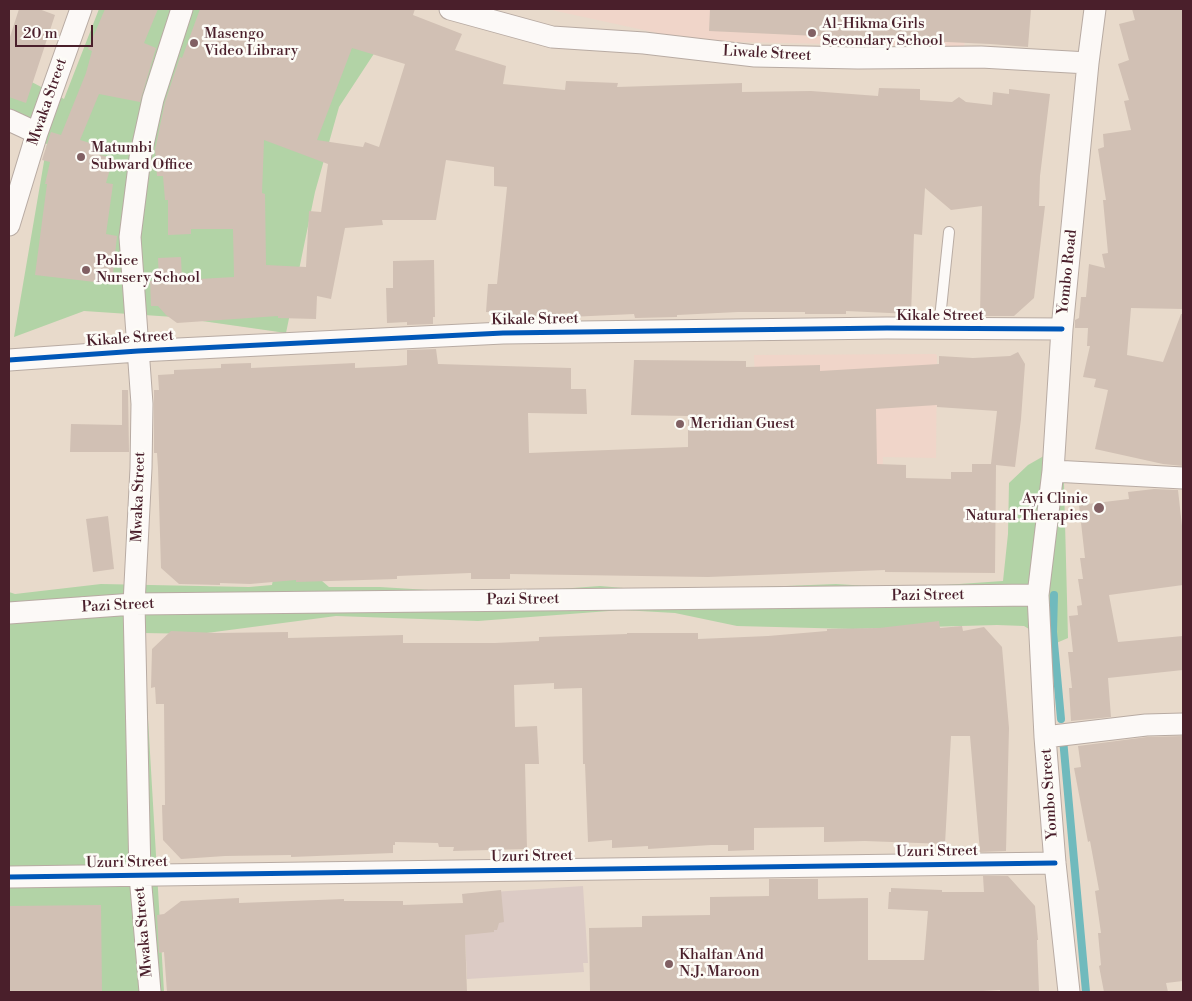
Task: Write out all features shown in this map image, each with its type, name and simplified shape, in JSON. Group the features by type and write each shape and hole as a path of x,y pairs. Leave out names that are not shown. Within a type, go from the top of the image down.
{"street":[{"name":"Mwaka Street","path":"9,226 37,133 81,9"},
{"name":"Mwaka Street","path":"150,992 140,875 134,604 141,468 142,404 130,237 140,158 153,99 182,9"},
{"name":"Liwale Street","path":"450,9 552,37 644,43 755,56 858,58 981,57 1088,63"},
{"name":"Yombo Road","path":"1038,595 1053,471 1062,329 1088,63 1096,9"},
{"path":"9,120 37,133"},
{"name":"Kikale Street","path":"9,360 138,351 504,333 939,328 1062,329"},
{"path":"1053,471 1183,478"},
{"name":"Pazi Street","path":"9,613 134,604 1038,595"},
{"name":"Yombo Street","path":"1038,595 1045,737 1055,863 1069,992"},
{"path":"1045,737 1146,725 1183,724"},
{"name":"Uzuri Street","path":"9,877 1055,863"}],"lane":[{"path":"939,328 948,232"}],"shaded area":[{"name":"Al-Hikma Girls Secondary School","path":"547,9 922,9 921,20 967,25 964,47 694,41"},
{"path":"754,355 937,355 936,458 883,457 882,490 758,469"},
{"path":"583,886 588,963 583,963 584,972 467,979 463,894"}],"green space":[{"path":"99,9 373,9 379,46 339,107 315,192 286,333 174,317 84,311 14,337 47,144 9,130 9,70 64,99"},
{"path":"1063,445 1068,638 1054,644 1024,626 853,629 737,626 675,613 622,610 478,621 336,616 199,634 143,633 164,992 9,992 9,592 15,594 101,584 249,587 272,585 279,544 329,587 380,587 429,590 545,590 600,586 659,591 836,584 901,588 1003,581 1008,534 1009,483 1028,465"}],"building":[{"path":"19,9 39,9 55,15 26,103 9,97 9,40"},
{"path":"105,9 158,9 144,43 156,48 140,102 99,94 80,140 100,146 98,154 113,159 106,183 113,184 106,234 117,236 112,284 35,275 47,184 45,184 50,162 42,160 51,132 61,135 86,73 92,51 88,49"},
{"path":"200,9 415,9 413,15 462,34 455,50 506,66 503,84 565,90 566,81 618,83 617,87 742,83 742,92 811,91 878,96 879,88 920,89 920,100 952,102 959,97 966,102 992,105 993,92 1009,94 1009,89 1050,94 1040,176 1039,206 1045,206 1034,298 1014,316 980,316 982,206 951,210 925,188 922,235 914,234 911,314 846,311 846,314 738,312 635,318 634,314 569,317 569,313 510,318 510,313 486,312 488,284 497,284 507,187 494,186 494,167 446,160 436,220 382,220 383,225 345,228 331,299 317,296 316,319 278,318 278,316 177,323 158,306 151,306 150,281 159,281 158,258 181,257 182,280 234,277 233,229 191,229 191,234 168,235 168,200 165,200 163,176 157,176 155,150 165,102 180,57 182,58","holes":["352,48 405,64 379,147 365,142 363,147 317,140","264,140 328,164 321,212 309,211 306,267 266,265 265,194 262,193"]},
{"path":"710,9 1031,9 1028,47 709,31"},
{"path":"1132,9 1183,9 1183,309 1131,308 1127,355 1163,362 1181,314 1183,314 1183,466 1163,464 1095,449 1108,390 1094,387 1096,379 1083,377 1090,346 1087,346 1088,328 1075,328 1075,320 1079,318 1081,297 1086,297 1089,264 1105,268 1102,254 1108,253 1103,200 1106,200 1098,149 1104,147 1103,134 1131,130 1124,101 1129,100 1118,64 1129,60 1119,24 1135,20"},
{"path":"434,260 435,317 433,317 433,324 407,325 407,322 387,323 386,288 393,288 393,261"},
{"path":"436,349 438,364 571,368 571,389 586,389 587,414 528,413 529,453 688,447 688,416 631,415 634,360 746,361 746,367 820,365 820,371 939,364 939,356 973,358 1010,356 1018,352 1025,364 1015,467 996,465 995,573 885,572 885,570 708,577 510,574 510,579 471,579 470,573 397,576 397,579 296,582 296,580 250,584 220,583 220,585 179,584 161,568 158,468 157,453 154,453 154,390 159,390 158,375 174,374 174,370 221,368 221,364 251,363 251,368 355,363 355,368 407,365 407,350","holes":["937,405 937,407 997,411 991,464 972,464 972,472 951,472 951,479 906,478 906,465 877,464 876,409"]},
{"path":"122,390 128,390 129,452 70,452 71,424 122,425"},
{"path":"1154,489 1178,490 1183,535 1183,585 1109,595 1118,642 1183,636 1183,670 1108,678 1111,717 1071,721 1069,688 1072,688 1068,652 1073,652 1069,616 1078,615 1077,606 1082,605 1078,579 1083,579 1080,558 1085,558 1079,505 1129,499 1128,492"},
{"path":"108,516 114,569 93,572 86,519"},
{"path":"939,621 940,628 962,626 963,631 984,627 1002,647 1009,728 1006,851 980,852 970,736 951,736 945,844 865,841 824,842 824,827 754,828 754,850 728,851 728,845 648,849 648,846 612,848 612,840 588,842 585,764 583,764 582,688 554,689 554,683 514,685 515,727 537,726 539,764 525,764 527,849 453,851 454,847 439,847 438,843 395,842 393,853 291,857 291,855 225,856 181,859 163,840 162,805 165,805 164,704 156,704 155,687 151,688 152,649 171,631 217,633 288,632 288,638 403,635 403,643 495,643 539,641 539,637 627,633 698,633 698,639 768,636 827,631 827,629 879,628"},
{"path":"1183,736 1183,981 1166,983 1168,992 1104,992 1099,966 1101,965 1098,933 1101,933 1095,891 1099,890 1074,768 1081,767 1078,746 1147,737"},
{"path":"983,876 1008,876 1035,906 1039,992 1000,992 1000,990 966,992 590,992 589,928 642,927 642,916 710,915 710,897 769,896 769,879 818,879 818,899 868,898 868,960 924,960 928,911 888,909 891,888 942,890 942,892 984,892"},
{"path":"501,890 504,922 499,923 497,930 494,930 494,932 465,935 467,992 167,992 164,952 159,953 157,915 164,914 181,901 239,898 239,903 344,899 344,901 403,901 403,905 463,903 462,894"},
{"path":"101,905 102,992 9,992 9,906"}],"waterway":[{"path":"1054,595 1053,632 1061,719"},
{"path":"1063,739 1086,992"}],"cycle path":[{"path":"9,360 138,351 503,333 887,328 1062,329"},
{"path":"9,877 1055,863"}],"place":[{"name":"Al-Hikma Girls Secondary School","path":"812,33"},
{"name":"Masengo Video Library","path":"194,43"},
{"name":"Matumbi Subward Office","path":"81,157"},
{"name":"Police Nursery School","path":"86,270"},
{"name":"Meridian Guest","path":"680,424"},
{"name":"Ayi Clinic Natural Therapies","path":"1099,508"},
{"name":"Khalfan And N.J. Maroon","path":"669,964"}]}
